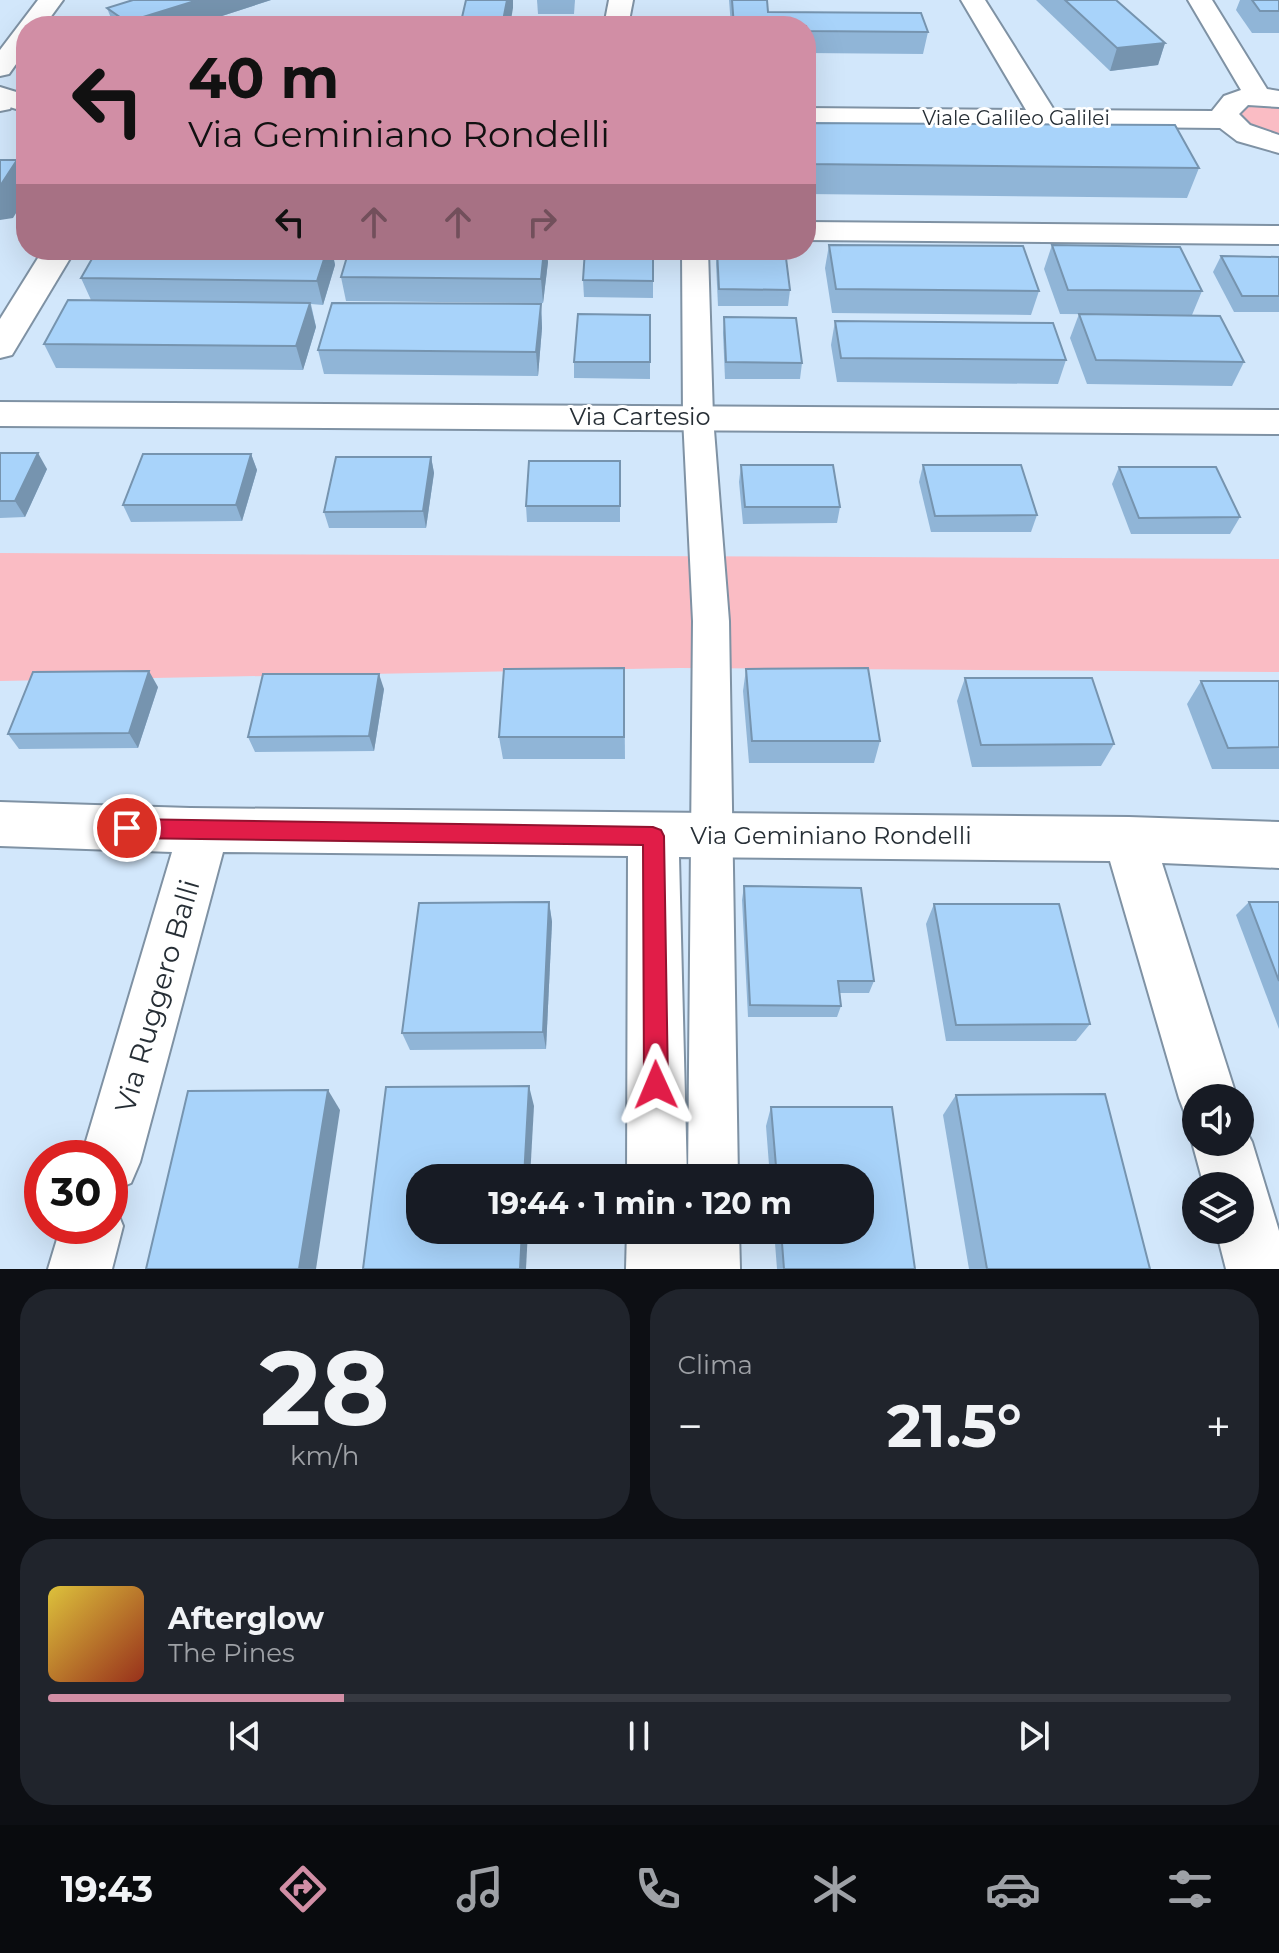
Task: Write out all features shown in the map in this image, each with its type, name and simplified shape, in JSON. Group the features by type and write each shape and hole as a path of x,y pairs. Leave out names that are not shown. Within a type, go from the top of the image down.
{"street":[{"path":"0,28 24,0"},
{"path":"39,16 51,0"},
{"path":"973,0 1045,118"},
{"path":"1200,0 1268,98 1232,103 1226,109 1226,120 1249,136 1279,144"},
{"path":"0,68 16,46"},
{"name":"Viale Galileo Galilei","path":"816,116 1226,120"},
{"path":"816,231 1279,235"},
{"path":"0,347 53,260"},
{"path":"695,260 698,417 711,621 713,1164"},
{"name":"Via Cartesio","path":"0,414 1279,422"},
{"name":"Via Geminiano Rondelli","path":"0,824 653,836 1129,839 1279,845"},
{"name":"Via Ruggero Balli","path":"116,1140 204,830"},
{"path":"653,836 657,1164"},
{"path":"1129,839 1204,1084"},
{"path":"80,1269 87,1244"},
{"path":"658,1244 658,1269"},
{"path":"713,1244 714,1269"},
{"path":"1251,1244 1258,1269"}],"shaded area":[{"path":"1254,104 1279,104 1279,136 1256,129 1246,122 1241,112"},
{"path":"0,553 1279,559 1279,672 679,668 0,681"}],"building":[{"path":"133,0 198,0 146,16 118,16 107,8"},
{"path":"466,0 507,0 504,16 462,16"},
{"path":"732,0 767,0 768,12 921,13 928,32 816,31 816,16 733,16"},
{"path":"1065,0 1116,0 1165,43 1117,48"},
{"path":"1252,0 1279,0 1279,11 1260,11"},
{"path":"816,123 1175,125 1199,168 816,164"},
{"path":"0,160 16,160 16,162 0,186"},
{"path":"829,245 1023,246 1039,291 836,289"},
{"path":"1052,245 1180,247 1202,291 1068,290"},
{"path":"1221,256 1279,257 1279,296 1242,296"},
{"path":"91,260 324,260 317,281 81,278"},
{"path":"346,260 543,260 541,279 341,277"},
{"path":"584,260 653,260 653,281 583,280"},
{"path":"718,260 786,260 790,290 719,289"},
{"path":"68,300 310,303 296,346 44,344"},
{"path":"332,303 541,304 536,352 318,350"},
{"path":"578,314 650,315 650,362 574,362"},
{"path":"1079,314 1220,316 1244,362 1096,360"},
{"path":"724,317 796,318 802,363 726,362"},
{"path":"835,321 1053,323 1066,360 841,358"},
{"path":"0,453 38,453 15,501 0,501"},
{"path":"143,454 251,454 236,505 123,505"},
{"path":"336,457 431,457 423,511 324,512"},
{"path":"529,461 620,461 620,506 526,506"},
{"path":"741,465 833,465 840,507 745,507"},
{"path":"923,465 1021,465 1037,515 935,516"},
{"path":"1119,467 1216,467 1240,517 1139,518"},
{"path":"624,668 624,737 499,737 504,669"},
{"path":"868,668 880,741 752,741 746,669"},
{"path":"149,671 129,733 8,734 33,672"},
{"path":"263,674 379,674 369,736 248,737"},
{"path":"965,678 1092,678 1114,744 981,745"},
{"path":"1201,681 1279,681 1279,747 1228,748"},
{"path":"744,886 861,888 874,981 838,981 841,1006 750,1005"},
{"path":"549,902 543,1032 402,1033 419,903"},
{"path":"1249,902 1279,902 1279,981"},
{"path":"934,904 1059,904 1090,1024 956,1025"},
{"path":"529,1086 525,1164 406,1164 406,1244 521,1244 520,1269 363,1269 386,1087"},
{"path":"328,1090 299,1269 146,1269 188,1091"},
{"path":"1105,1094 1150,1269 987,1269 956,1095"},
{"path":"771,1107 892,1107 915,1269 784,1269 782,1244 874,1244 874,1164 776,1164"}],"route":[{"path":"127,828 653,836 656,1085"}]}
